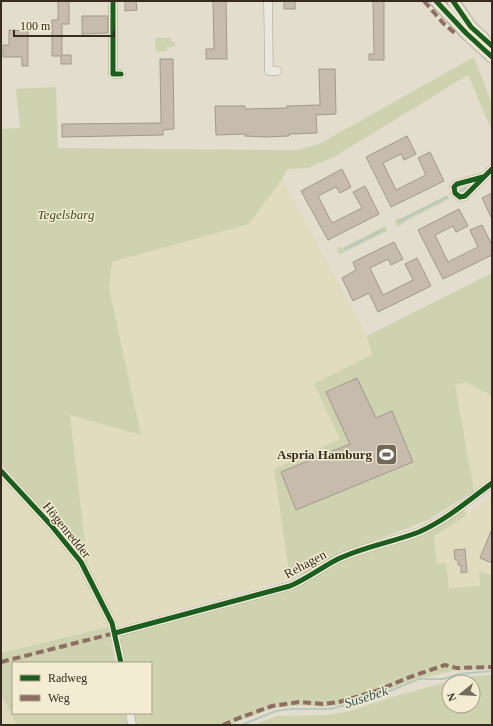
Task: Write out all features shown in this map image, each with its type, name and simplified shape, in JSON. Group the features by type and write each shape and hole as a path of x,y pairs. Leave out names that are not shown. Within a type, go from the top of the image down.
{"main road":[{"path":"436,1 492,58"},
{"path":"453,1 471,27 492,46"}],"street":[{"path":"112,1 113,74 121,74"},
{"path":"268,1 269,71 277,71"},
{"path":"483,177 492,169"},
{"name":"Högenredder","path":"1,472 50,524 78,558 112,623 120,662"},
{"name":"Rehagen","path":"115,633 290,586 311,576 339,559 418,532 432,525 453,513 492,483"},
{"path":"130,714 132,725"}],"shaded area":[{"path":"282,179 367,336 372,355 314,384 340,439 274,469 290,579 118,626 88,569 70,415 141,435 109,288 112,262 249,224"},
{"path":"466,382 492,396 492,478 474,491 455,385"},
{"path":"1,472 81,566 107,620 108,627 1,653"},
{"path":"492,495 492,575 480,571 480,586 449,588 446,563 437,564 434,535 466,516"},
{"path":"1,694 17,725 1,725"}],"green space":[{"path":"155,38 171,38 171,42 175,42 175,47 167,47 167,51 156,52"},
{"name":"Tegelsbarg","path":"474,57 492,104 492,131 468,75 334,157 308,168 287,169 282,179 249,224 112,262 109,288 141,435 70,415 88,569 84,561 1,463 1,129 20,128 16,89 56,87 58,148 297,150 319,144"},
{"path":"447,195 449,199 406,221 402,225 398,226 395,224 396,219 404,217"},
{"path":"385,226 387,231 341,254 338,253 337,250 339,247 344,247"},
{"name":"Aspria Hamburg","path":"492,273 492,396 466,382 455,385 474,491 428,520 333,557 309,571 290,579 274,469 340,439 314,384 372,355 367,336"},
{"path":"464,508 466,516 434,536 437,564 446,563 449,588 480,586 479,571 492,575 492,669 453,671 413,680 374,695 337,705 322,707 300,705 273,708 228,725 136,725 133,714 152,714 152,662 124,662 118,635 290,589 339,562 384,546"},
{"path":"108,627 115,662 12,662 12,714 126,714 128,725 17,725 1,694 1,653"},
{"path":"492,675 492,725 254,725 276,716 327,715 351,711 392,697 441,684 441,714 481,714 481,676"}],"building":[{"path":"58,1 69,1 69,24 62,24 62,55 71,55 71,64 61,64 61,56 52,56 52,20 58,20"},
{"path":"125,1 136,1 137,10 125,11"},
{"path":"213,1 226,1 227,59 206,59 206,49 214,49"},
{"path":"284,1 295,1 295,9 284,9"},
{"path":"373,1 384,1 384,60 369,60 369,54 374,54"},
{"path":"82,16 108,16 108,33 82,34"},
{"path":"9,30 28,31 28,66 22,66 22,57 3,57 3,45 9,45"},
{"path":"160,59 173,59 174,129 163,130 163,135 62,137 62,124 161,123"},
{"path":"319,69 335,69 336,114 316,115 317,133 265,137 245,136 245,134 216,135 215,106 245,106 245,109 287,108 287,106 320,105"},
{"path":"407,136 416,154 404,160 401,154 383,163 396,190 426,175 418,158 430,152 444,181 391,207 366,157"},
{"path":"342,169 351,187 340,193 336,187 318,196 332,223 362,208 353,192 365,186 379,214 328,240 301,191"},
{"path":"492,193 492,219 482,198"},
{"path":"459,209 468,226 456,232 453,226 435,235 448,262 478,247 470,230 482,225 492,245 492,255 443,279 418,230"},
{"path":"394,242 403,259 391,265 388,259 370,268 383,295 413,280 405,264 417,258 431,286 378,312 369,293 353,301 342,278 356,270 353,262"},
{"path":"357,378 376,418 392,411 413,462 296,510 281,472 350,444 326,392"},
{"path":"492,529 492,563 480,558"},
{"path":"465,549 467,572 461,573 461,565 458,565 458,560 455,560 454,550"}],"waterway":[{"path":"460,191 466,188"},
{"path":"398,222 447,197"},
{"path":"345,249 383,230"},
{"name":"Susebek","path":"241,725 276,711 291,709 330,709 342,706 380,695 419,679 444,679 459,674 492,671"}],"marked path":[{"path":"424,1 444,24 457,35"},
{"path":"1,662 115,633"},
{"path":"223,725 272,706 299,702 323,704 339,702 376,691 445,665 457,668 492,667"}],"cycle path":[{"path":"113,1 113,74 121,74"},
{"path":"436,1 466,33 492,57"},
{"path":"453,1 471,27 492,46"},
{"path":"483,177 457,184 454,187 455,193 460,197 465,196 492,169"},
{"path":"1,471 50,524 81,562 112,623 121,662"},
{"path":"115,633 290,586 338,559 368,548 409,536 429,527 457,510 492,483"}],"place":[{"name":"Aspria Hamburg","path":"387,454"}]}
